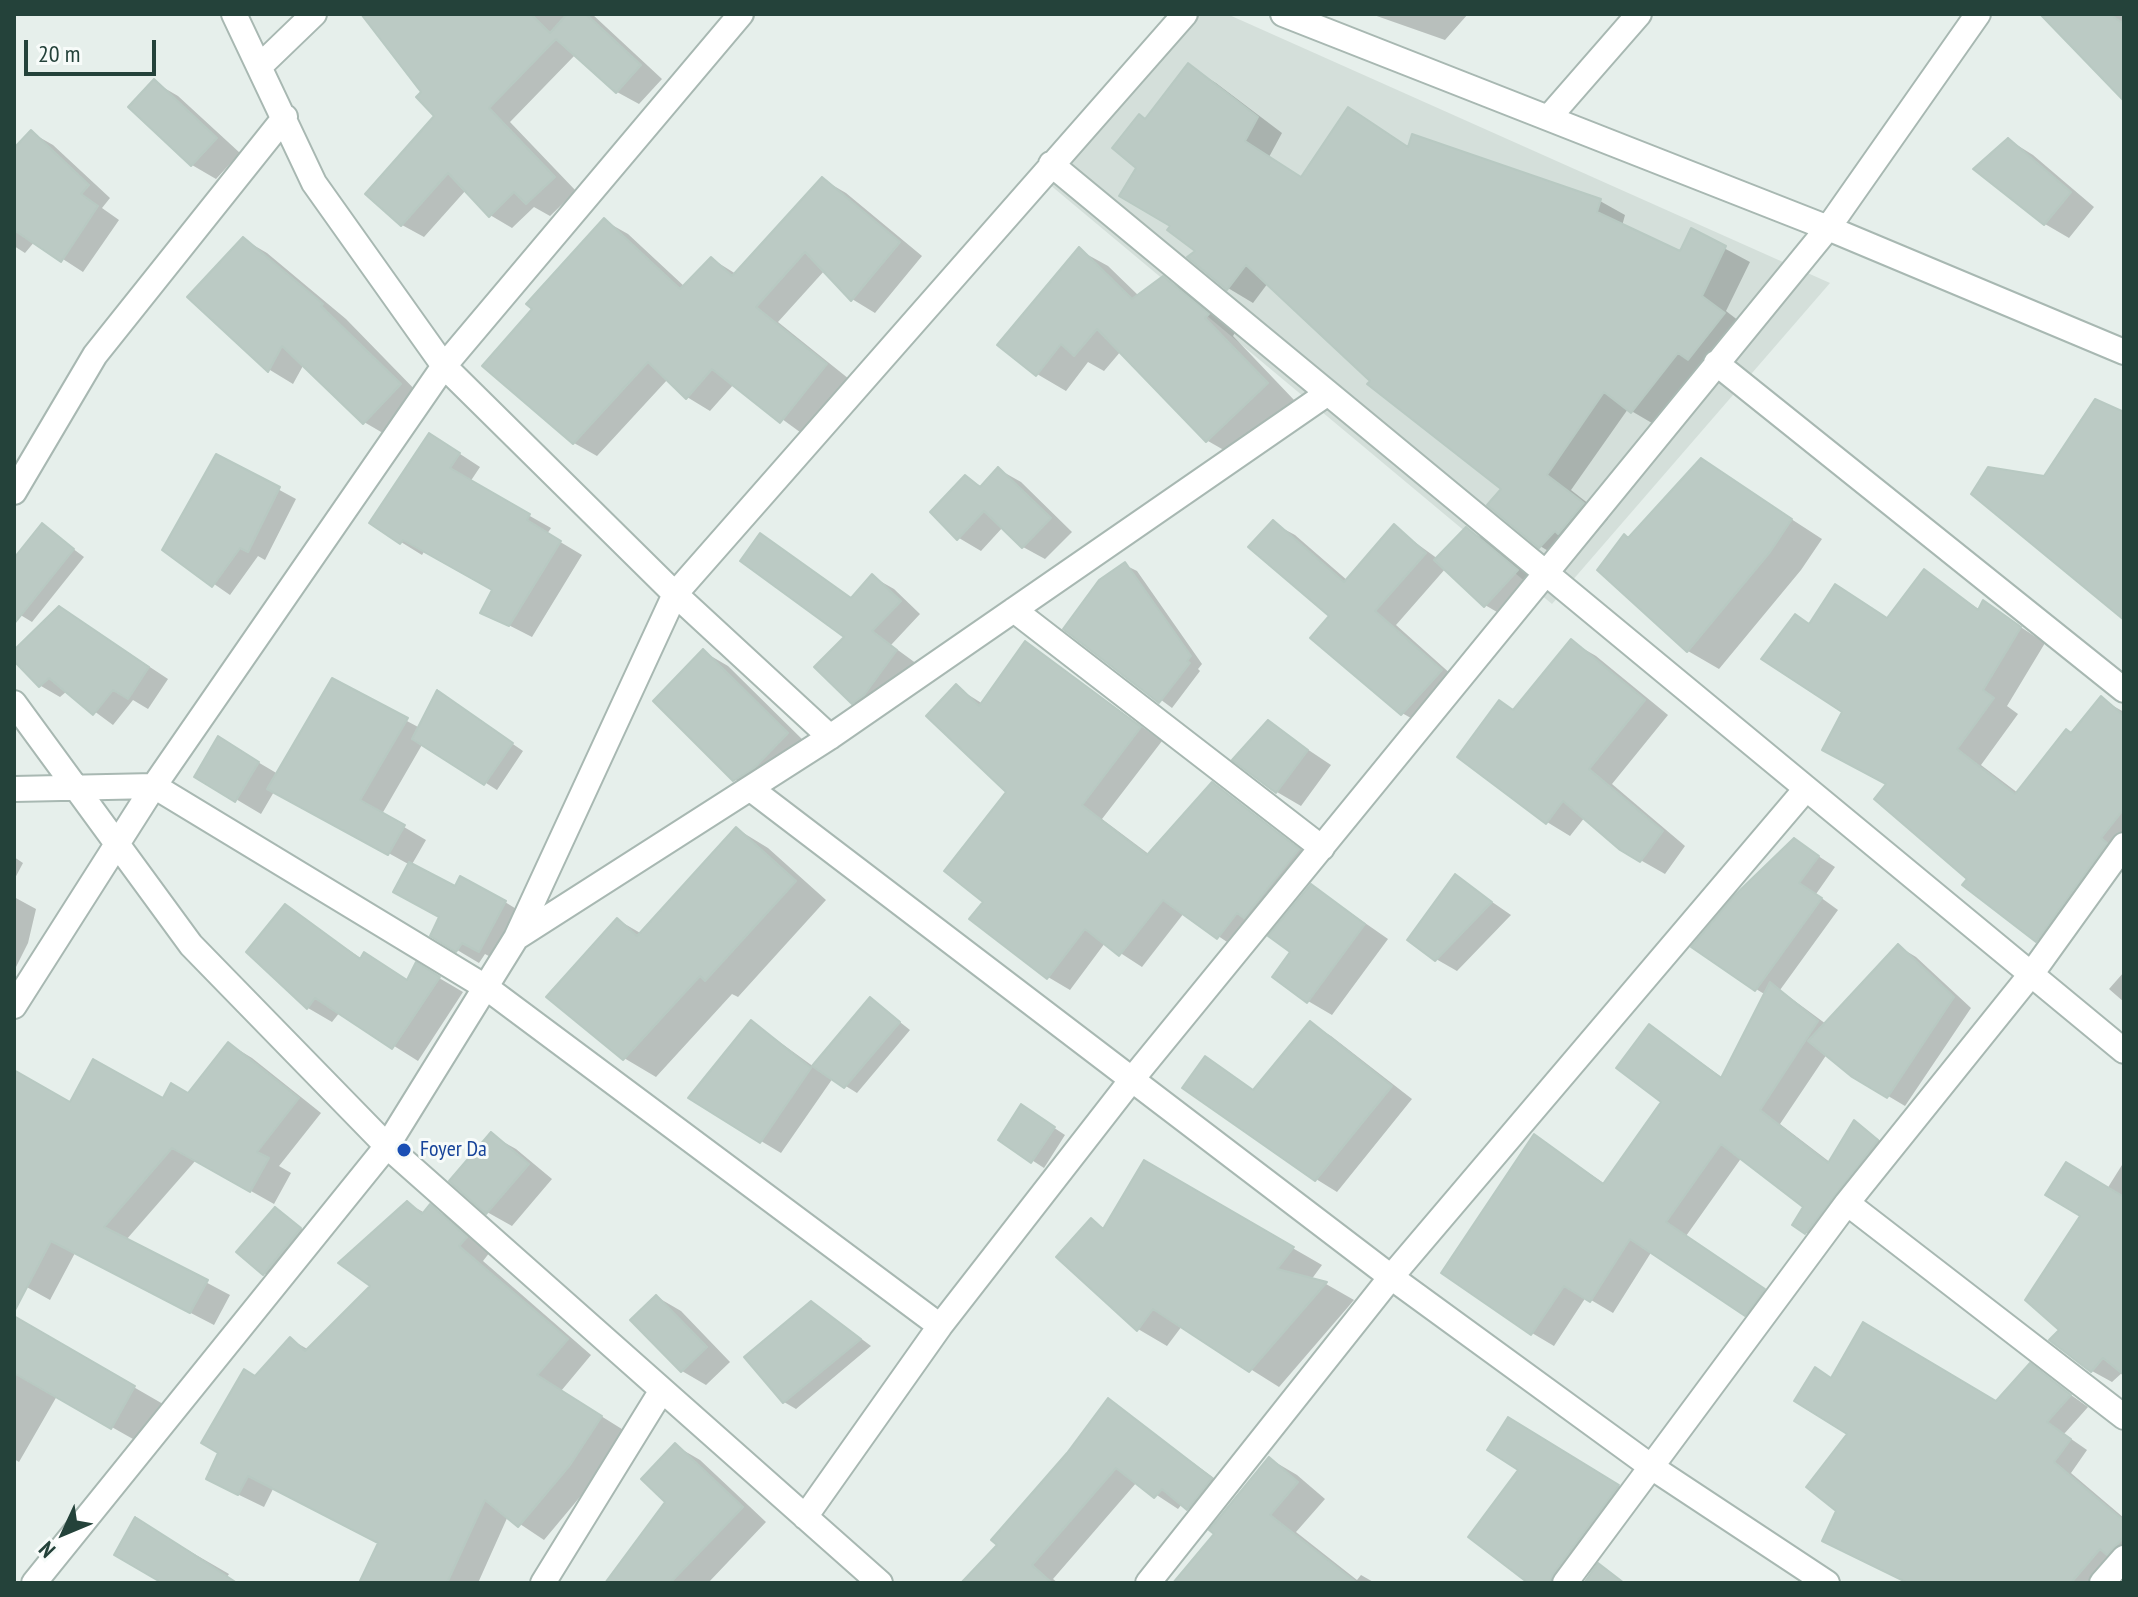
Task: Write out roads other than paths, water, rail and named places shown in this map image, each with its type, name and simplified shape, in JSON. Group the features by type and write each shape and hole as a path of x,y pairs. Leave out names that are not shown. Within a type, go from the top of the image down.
{"street":[{"path":"234,14 314,183 444,366 675,594 830,737"},
{"path":"260,66 314,14"},
{"path":"14,1006 154,786 444,366 741,14"},
{"path":"14,1578 34,1583 387,1146 516,938 675,594 1185,14"},
{"path":"1283,14 1550,116 2124,352"},
{"path":"1550,116 1639,14"},
{"path":"805,1517 940,1326 1133,1078 1828,228 1970,17"},
{"path":"14,492 95,355 285,117"},
{"path":"1051,164 2124,1051"},
{"path":"1716,363 2124,690"},
{"path":"516,938 830,737 1328,393"},
{"path":"1014,610 1322,848"},
{"path":"14,703 191,945 387,1146 880,1583"},
{"path":"14,789 154,786 487,988 940,1326"},
{"path":"751,789 1391,1277 1653,1468 1827,1583"},
{"path":"1148,1583 1391,1277 1805,790"},
{"path":"1565,1583 1847,1203 2032,973 2124,845"},
{"path":"1847,1203 2124,1417"},
{"path":"543,1583 662,1390"},
{"path":"2102,1583 2124,1558"}],"place":[{"name":"Foyer Da","path":"404,1150"}]}
